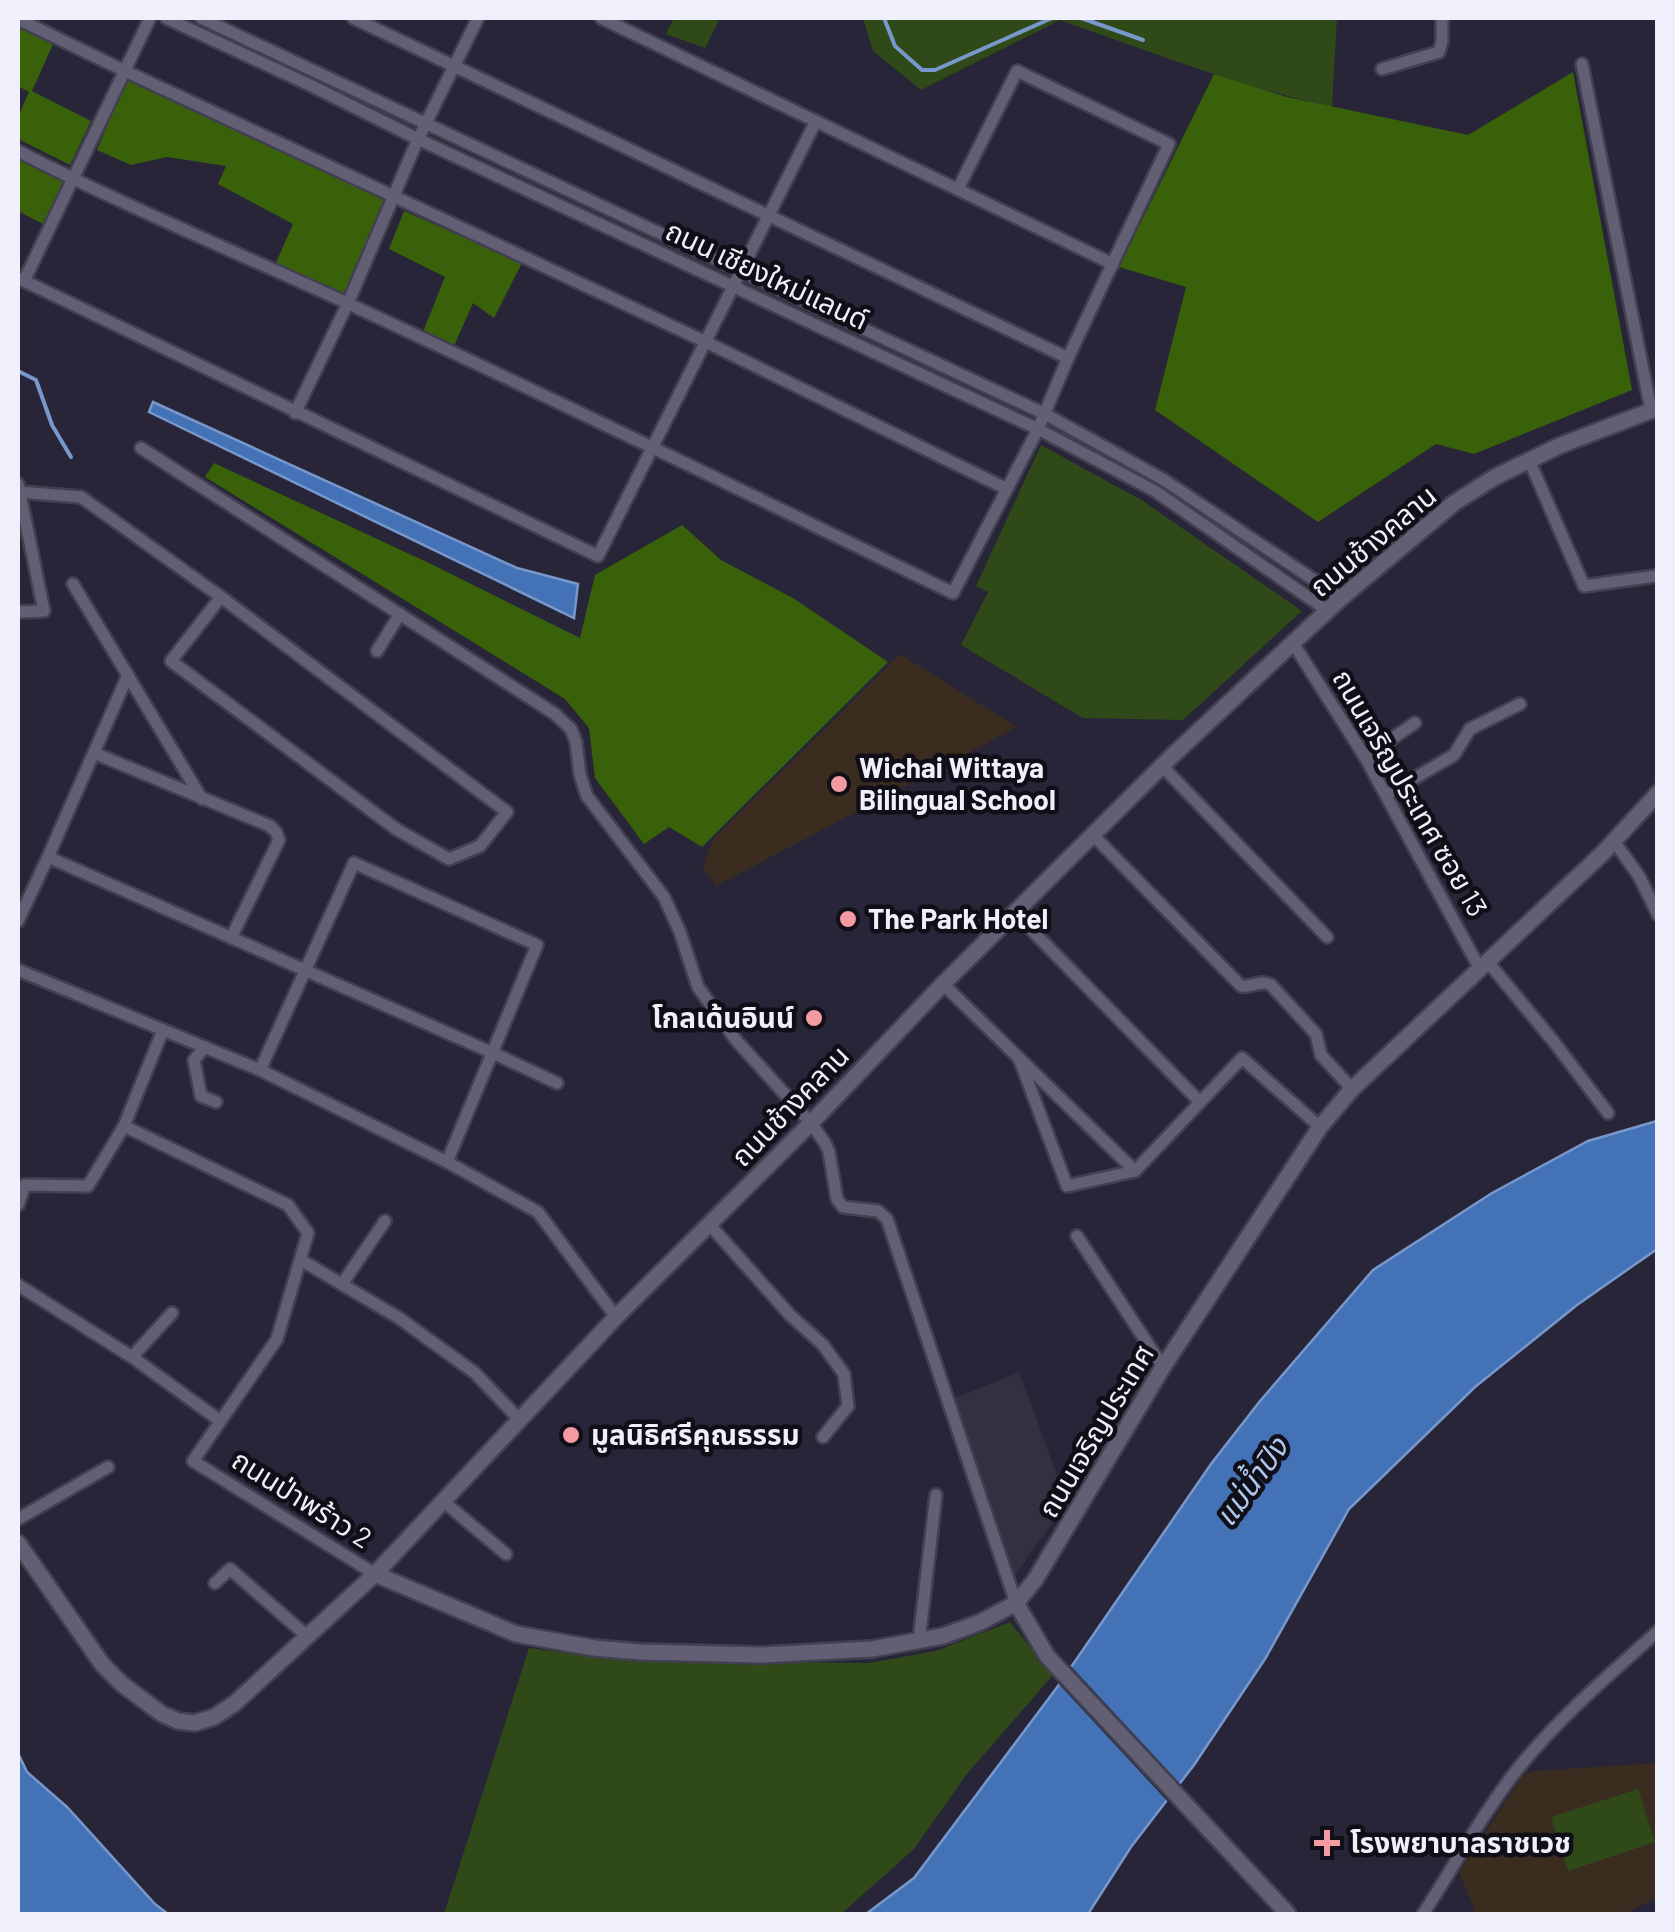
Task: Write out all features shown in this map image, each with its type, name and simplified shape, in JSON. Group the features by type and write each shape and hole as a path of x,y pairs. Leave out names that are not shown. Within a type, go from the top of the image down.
{"street":[{"path":"150,18 21,279 598,556 816,121"},
{"name":"ถนน เชียงใหม่แลนด์","path":"166,18 1038,430 1155,492 1328,611"},
{"name":"ถนน เชียงใหม่แลนด์","path":"201,18 1044,414 1164,480 1341,598"},
{"path":"354,18 1068,358"},
{"path":"295,413 348,303 418,139 478,18"},
{"path":"602,18 1113,264"},
{"path":"1382,70 1438,52 1442,18"},
{"path":"18,19 706,342 1007,489"},
{"path":"1582,64 1654,409"},
{"path":"18,151 653,447 953,593 1038,430 1169,144 1017,70 958,189"},
{"name":"ถนนช้างคลาน","path":"18,1543 102,1664 162,1714 195,1724 234,1704 375,1574 616,1317 1015,912 1162,766 1341,598 1454,504 1494,477 1561,445 1654,409"},
{"path":"141,448 555,714 571,729 583,787 664,898 698,987 736,1040 811,1123 830,1152 839,1204 878,1211 887,1219 1016,1603 1047,1656 1288,1914"},
{"path":"1530,460 1584,586 1656,576"},
{"path":"18,612 44,611 18,488 80,497 220,597 507,812 480,846 448,859 396,829 171,660 220,597"},
{"path":"73,584 202,799"},
{"path":"377,651 400,614"},
{"name":"ถนนเจริญประเทศ ซอย 13","path":"1294,643 1365,757 1484,966 1554,1042 1608,1113"},
{"path":"18,922 128,675"},
{"path":"1386,795 1454,755 1470,729 1520,704"},
{"path":"1365,757 1415,722"},
{"path":"94,753 270,826 276,832 279,840 231,938"},
{"path":"1162,766 1327,937"},
{"name":"ถนนเจริญประเทศ","path":"375,1574 516,1634 594,1648 657,1653 762,1655 872,1649 943,1636 1016,1603 1035,1580 1163,1367 1320,1127 1352,1089 1614,840 1658,792"},
{"path":"1093,835 1242,986 1262,982 1270,985 1316,1034 1321,1055 1352,1089"},
{"path":"1614,840 1639,876 1658,915"},
{"path":"48,857 557,1083"},
{"path":"260,1070 354,863 537,945 447,1162"},
{"path":"1015,912 1200,1102"},
{"path":"18,970 260,1070 447,1162 538,1212 616,1317"},
{"path":"944,984 1135,1171"},
{"path":"18,1205 25,1185 88,1186 124,1126 163,1030"},
{"path":"205,1047 194,1060 196,1074 201,1096 216,1102"},
{"path":"1019,1058 1067,1186 1135,1171 1242,1058 1320,1127"},
{"path":"18,1285 132,1357 220,1420 277,1339 308,1233 288,1205 124,1126"},
{"path":"342,1284 385,1222"},
{"path":"709,1224 790,1315 823,1344 844,1374 848,1406 822,1438"},
{"path":"1077,1236 1163,1367"},
{"path":"301,1260 399,1318 474,1373 520,1418"},
{"path":"132,1357 172,1313"},
{"name":"ถนนป่าพร้าว 2","path":"220,1420 193,1461 375,1574"},
{"path":"18,1519 108,1467"},
{"path":"919,1641 936,1495"},
{"path":"443,1501 506,1554"},
{"path":"215,1583 230,1568 307,1636"},
{"path":"1423,1914 1523,1762 1564,1716 1658,1631"}],"shaded area":[{"name":"Wichai Wittaya Bilingual School","path":"900,654 1017,727 716,886 703,868 712,841"},
{"path":"1019,1372 1067,1502 1015,1575 955,1398"},
{"path":"1657,1763 1657,1897 1625,1914 1476,1914 1459,1872 1524,1774"}],"green space":[{"path":"674,18 720,18 705,48 666,34"},
{"path":"863,18 1337,18 1332,107 1229,79 1060,20 921,90 873,51"},
{"path":"18,26 54,42 32,91 91,121 70,165 18,139 18,117 29,92 18,86"},
{"path":"1573,72 1632,390 1474,454 1436,444 1318,522 1155,410 1186,287 1119,267 1214,74 1287,97 1468,135"},
{"path":"127,79 386,198 346,296 275,265 293,224 218,184 226,166 167,157 131,165 97,150"},
{"path":"18,157 66,181 45,225 18,211"},
{"path":"404,211 522,263 494,318 473,303 454,346 423,332 445,277 389,249"},
{"path":"1041,445 1143,501 1302,611 1183,720 1083,718 961,645 988,592 976,586"},
{"path":"214,463 580,638 595,575 682,525 721,560 793,598 888,662 702,847 669,827 644,844 595,778 589,728 565,699 205,477"},
{"path":"1010,1622 1053,1675 966,1775 914,1849 841,1914 444,1914 529,1648 629,1661 869,1663 936,1651"},
{"path":"1638,1789 1655,1842 1568,1871 1551,1817"}],"water":[{"path":"153,402 517,568 578,584 574,618 149,412"},
{"name":"แม่น้ำปิง","path":"1657,1121 1657,1249 1577,1305 1475,1387 1349,1509 1265,1659 1088,1914 866,1914 914,1878 1058,1686 1211,1464 1373,1270 1492,1193 1588,1141"},
{"path":"18,1753 27,1772 67,1807 168,1914 18,1914"}],"pier":[{"path":"1068,1663 1183,1787 1170,1804 1056,1681"}],"waterway":[{"path":"884,18 895,46 922,70 935,70 1052,18"},
{"path":"1081,18 1143,40"},
{"path":"18,371 36,380 52,425 71,457"}],"place":[{"name":"Wichai Wittaya Bilingual School","path":"839,784"},
{"name":"The Park Hotel","path":"848,919"},
{"name":"โกลเด้นอินน์","path":"814,1018"},
{"name":"มูลนิธิศรีคุณธรรม","path":"571,1435"},
{"name":"โรงพยาบาลราชเวช","path":"1327,1843"}]}
